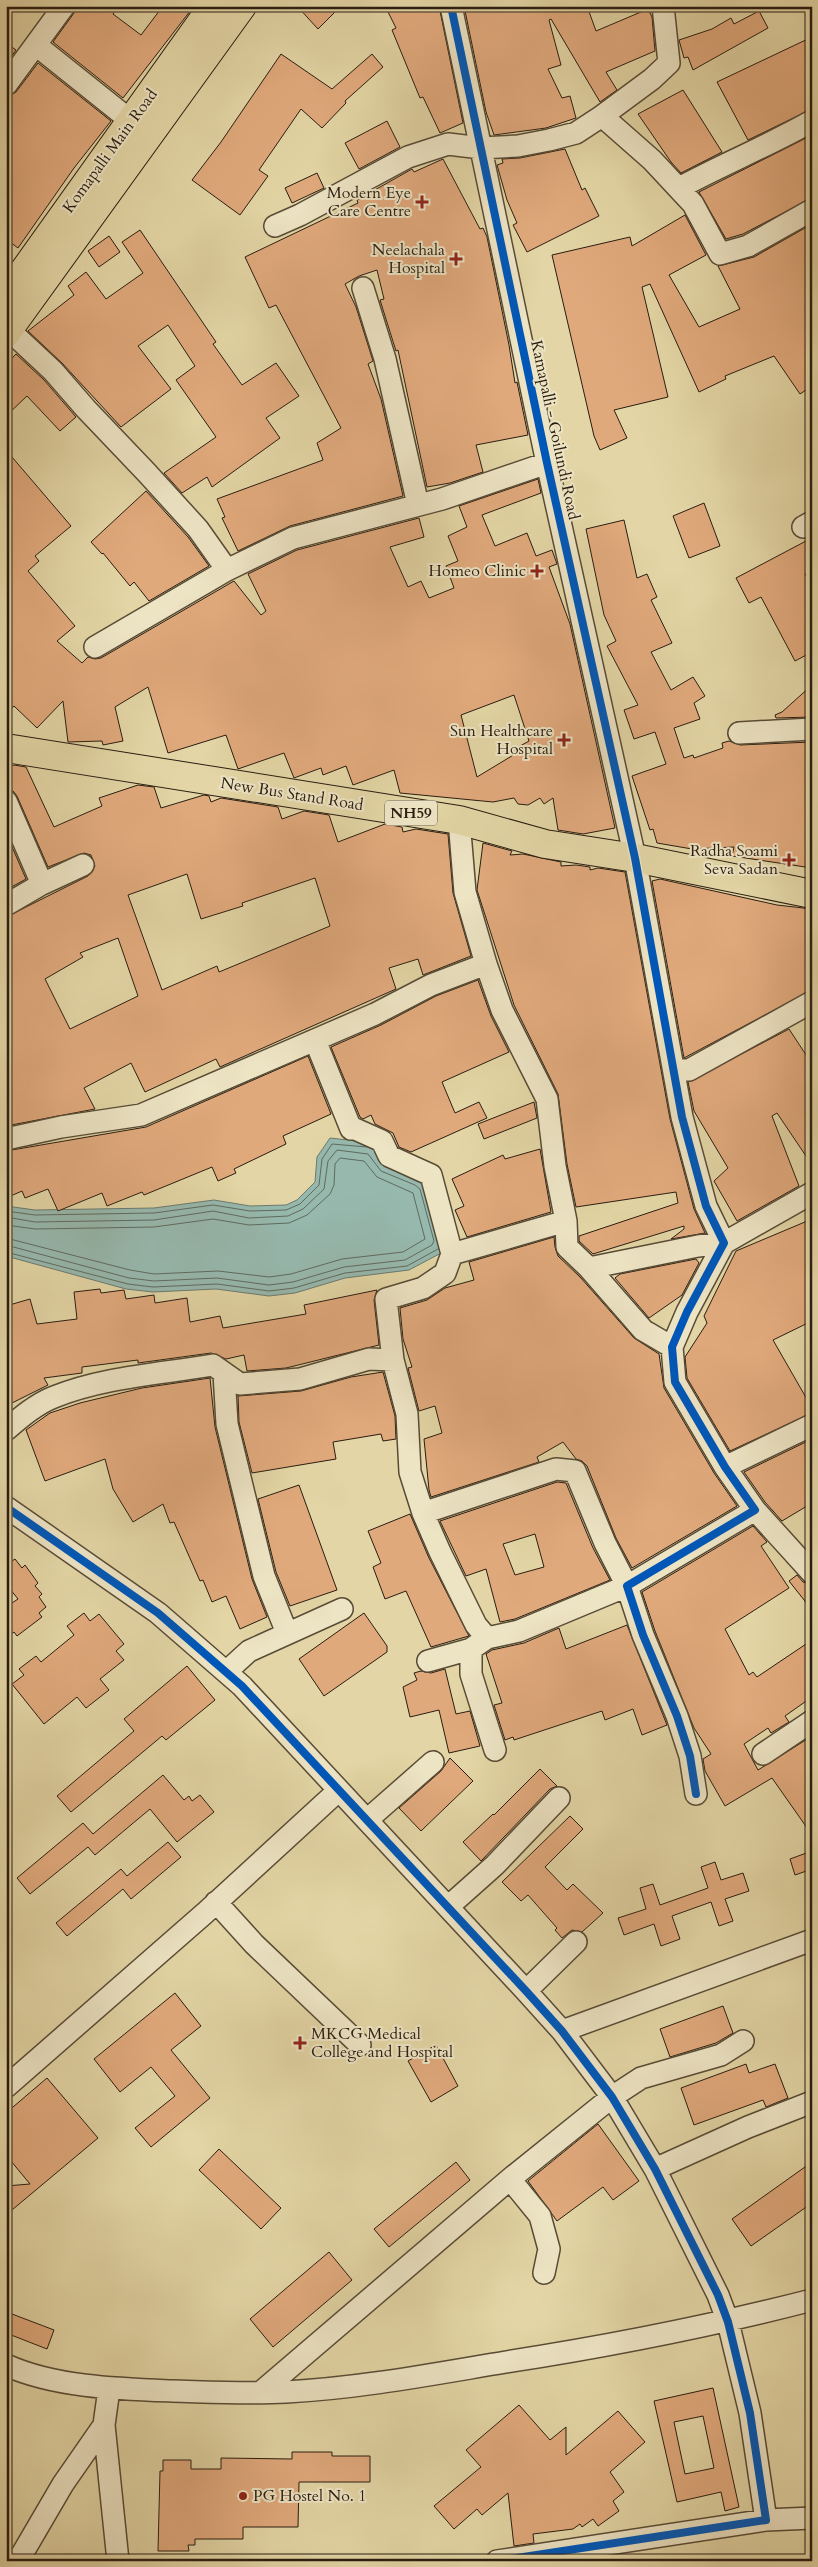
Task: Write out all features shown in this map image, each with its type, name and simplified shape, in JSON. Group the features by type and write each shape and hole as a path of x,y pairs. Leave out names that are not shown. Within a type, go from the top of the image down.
{"main road":[{"name":"Komapalli Main Road","path":"9,285 131,121 213,6"},
{"path":"7,331 242,6"},
{"name":"New Bus Stand Road","path":"6,748 459,820 546,844 634,858 812,894"}],"street":[{"path":"6,85 64,6"},
{"name":"Kamapalli - Goilundi Road","path":"451,6 547,463 634,858 682,1117 706,1206 724,1243"},
{"path":"275,226 300,215 408,158 448,144 481,148 518,146 576,133 652,79 669,63 663,6"},
{"path":"36,45 131,121"},
{"path":"602,116 679,188 693,204 720,254 748,246 812,210"},
{"path":"679,188 716,168 772,143 812,121"},
{"path":"364,288 386,359 418,505"},
{"path":"7,331 53,371 86,410 147,473 198,529 226,570"},
{"path":"95,647 226,570 293,538 418,505 547,463"},
{"path":"739,733 812,729"},
{"path":"6,801 42,884"},
{"path":"459,820 465,892 486,964 502,1010 547,1100 555,1166 566,1221 567,1247 589,1268 643,1330 672,1347"},
{"path":"6,905 42,884 83,865"},
{"path":"6,1139 61,1127 141,1114 375,1014 431,984 486,964"},
{"path":"674,1070 689,1070 812,1002"},
{"path":"314,1040 351,1129 353,1128 382,1141 389,1156 431,1176 452,1254 445,1273 424,1288 386,1299 393,1360 407,1414 410,1472 423,1512 476,1625 479,1644 471,1674 496,1750"},
{"path":"589,1268 698,1246 724,1243 812,1193"},
{"path":"452,1254 566,1221"},
{"path":"724,1243 687,1312 672,1347 675,1382 726,1467 755,1510 812,1573"},
{"path":"6,1430 23,1416 53,1398 103,1383 213,1365 240,1384 300,1379 369,1359 393,1360"},
{"path":"224,1373 227,1424 264,1576 286,1633"},
{"path":"726,1467 812,1425"},
{"path":"423,1512 556,1469 575,1472 605,1543 628,1586 643,1634 677,1716 690,1756 696,1794"},
{"path":"6,1507 158,1613 242,1686 449,1906 562,2031 612,2097 655,2169 714,2287 728,2322 750,2413 766,2520"},
{"path":"428,1661 519,1631 628,1586 755,1510"},
{"path":"226,1672 249,1651 342,1609"},
{"path":"763,1754 812,1721"},
{"path":"367,1820 433,1762"},
{"path":"6,2087 216,1902 339,1790"},
{"path":"449,1906 494,1865 559,1798"},
{"path":"216,1902 254,1944 360,2045"},
{"path":"562,2031 812,1940"},
{"path":"526,1992 576,1942"},
{"path":"261,2392 510,2180 612,2097 641,2078 721,2054 743,2041"},
{"path":"655,2169 748,2127 812,2102"},
{"path":"510,2180 540,2216 550,2248 544,2273"},
{"path":"6,2366 22,2372 109,2389 261,2392 310,2390 415,2379 728,2322 812,2300"},
{"path":"109,2389 104,2425 118,2561"},
{"path":"18,2561 63,2484 104,2425"},
{"path":"497,2561 766,2520 812,2518"}],"water":[{"path":"330,1138 374,1143 421,1175 443,1252 409,1270 345,1278 295,1293 269,1296 216,1289 153,1292 126,1289 6,1256 6,1206 35,1210 154,1208 214,1200 250,1206 286,1205 297,1200 315,1182 317,1157"}],"building":[{"path":"76,6 119,6 113,14 141,35 163,6 194,6 123,98 53,42 74,13"},
{"path":"297,6 341,6 318,29"},
{"path":"396,6 439,6 463,123 440,133 423,97 420,98 392,30 396,28 387,10"},
{"path":"464,6 587,6 596,31 648,9 652,17 655,51 606,72 617,90 600,102 551,19 549,20 561,65 548,69 562,98 570,96 576,118 546,128 494,135 486,112"},
{"path":"759,11 768,28 693,70 688,57 684,58 679,40 712,29 731,18 734,24"},
{"path":"812,37 812,109 748,140 717,82"},
{"path":"6,43 16,50 6,64"},
{"path":"281,54 332,89 372,54 383,67 345,101 346,103 322,128 301,109 259,170 268,176 240,215 192,180 221,142"},
{"path":"38,63 111,121 74,168 18,248 6,239 6,97 16,92"},
{"path":"683,90 722,152 681,173 671,162 638,114"},
{"path":"387,121 400,147 359,169 345,143"},
{"path":"812,135 812,198 743,234 726,239 699,192"},
{"path":"565,149 582,190 585,188 599,216 527,252 513,225 517,223 507,200 497,165 503,163 502,159 520,158"},
{"path":"443,159 480,229 483,228 487,237 515,383 517,382 528,435 476,445 483,472 450,483 427,487 398,350 396,351 380,300 384,299 377,270 359,276 345,284 356,307 373,361 368,364 381,399 403,496 290,526 238,551 222,518 225,517 217,499 323,460 317,443 341,428 276,305 269,308 245,257 358,203 357,200 412,169 414,172"},
{"path":"317,173 324,188 292,203 285,188"},
{"path":"685,215 706,255 669,275 699,327 740,309 718,266 754,257 812,224 812,386 800,394 774,356 725,376 726,379 699,392 650,284 642,287 668,397 614,410 627,438 600,450 594,436 552,255 630,237 632,246"},
{"path":"140,230 216,342 213,344 242,385 276,363 299,396 266,418 280,438 212,487 207,477 182,493 164,473 216,437 176,380 195,366 168,325 138,346 171,389 121,427 62,363 28,331 74,295 68,286 86,272 106,299 143,273 122,242"},
{"path":"109,236 120,252 99,267 88,251"},
{"path":"16,354 44,380 76,417 60,431 27,396 6,416 6,365"},
{"path":"6,450 71,526 35,556 39,561 28,571 75,626 57,641 82,663 88,657 101,658 234,581 261,615 266,611 248,574 297,550 419,518 424,537 390,547 408,587 421,581 429,598 454,588 446,566 458,561 448,536 467,527 459,506 538,479 541,493 482,515 495,546 527,533 536,556 552,550 557,564 549,567 570,624 615,828 583,834 558,830 553,798 544,804 540,798 528,805 518,804 514,798 493,802 400,793 394,770 353,785 346,766 323,775 321,768 294,778 284,753 238,769 226,735 168,753 148,687 115,707 123,741 103,745 102,741 68,742 63,701 37,728 14,706 6,715","holes":["514,695 529,741 513,750 515,754 477,777 461,715"]},
{"path":"146,491 188,537 209,566 149,601 134,582 130,586 103,553 91,542"},
{"path":"704,503 720,546 689,558 673,516"},
{"path":"624,520 637,578 647,574 657,597 651,600 672,643 651,652 671,690 693,677 705,696 694,703 700,719 674,728 684,758 693,755 694,758 723,748 722,743 729,741 740,745 811,742 812,868 732,856 734,847 692,849 657,843 653,829 650,830 632,776 666,764 655,732 634,739 624,710 638,705 607,646 616,641 604,615 586,529"},
{"path":"806,541 812,553 812,571 805,574 812,586 812,652 795,661 761,597 749,603 736,578"},
{"path":"812,685 812,717 776,718 775,715 782,712"},
{"path":"14,765 26,767 54,827 102,806 99,798 138,785 154,787 161,808 204,795 209,796 211,802 221,798 278,807 282,819 304,811 329,815 338,842 385,824 402,827 403,832 416,829 448,834 453,893 471,956 423,975 418,959 389,968 396,989 220,1067 216,1059 145,1092 131,1063 84,1088 95,1109 6,1126 6,917 88,876 95,866 91,855 84,853 48,867 17,796 13,791 6,789 6,769","holes":["187,874 201,919 243,906 242,903 315,878 330,926 219,972 217,966 162,990 128,895","118,938 138,996 70,1029 45,979 83,957 80,953"]},
{"path":"6,833 26,879 6,890"},
{"path":"483,843 512,851 510,855 523,854 561,862 561,866 576,865 590,867 590,870 598,868 625,872 670,1119 694,1209 705,1233 671,1239 684,1229 684,1226 593,1254 579,1241 579,1236 678,1203 676,1192 576,1207 567,1164 558,1094 514,1005 477,890"},
{"path":"660,879 777,905 812,909 812,990 684,1058 652,881"},
{"path":"478,980 491,1016 509,1052 442,1082 455,1113 479,1102 487,1118 411,1152 399,1147 393,1133 375,1124 371,1115 363,1119 360,1117 331,1047 381,1025 436,996"},
{"path":"789,1029 812,1064 812,1165 777,1113 772,1116 799,1186 737,1221 714,1181 728,1168 694,1111 688,1082"},
{"path":"308,1056 331,1114 283,1136 286,1144 234,1169 236,1173 218,1181 212,1167 144,1195 142,1192 107,1206 102,1193 58,1211 48,1189 25,1198 22,1191 6,1198 6,1151 146,1127"},
{"path":"534,1102 537,1118 484,1139 478,1124"},
{"path":"540,1149 551,1212 467,1237 455,1210 464,1206 452,1179 503,1155 505,1159"},
{"path":"812,1219 812,1321 773,1340 812,1408 812,1413 730,1451 687,1378 685,1357 707,1323 704,1316 736,1251"},
{"path":"554,1237 558,1256 580,1277 634,1338 659,1354 664,1388 714,1473 737,1506 632,1568 616,1538 587,1466 582,1461 576,1459 563,1442 537,1457 539,1462 431,1497 429,1490 424,1439 442,1433 435,1406 419,1411 408,1368 412,1367 403,1339 400,1308 427,1300 445,1288 474,1280 469,1262"},
{"path":"696,1259 699,1263 682,1295 649,1318 615,1278 620,1274"},
{"path":"100,1289 101,1293 124,1290 126,1299 154,1295 155,1303 187,1298 190,1322 220,1316 223,1328 306,1314 304,1305 377,1290 374,1300 379,1345 286,1368 247,1371 244,1355 226,1359 211,1353 138,1363 138,1360 82,1367 82,1373 44,1378 48,1385 6,1406 6,1306 30,1299 37,1324 77,1319 74,1292"},
{"path":"383,1372 395,1416 396,1439 383,1441 381,1434 333,1442 336,1459 252,1473 239,1422 238,1396 301,1391 351,1377"},
{"path":"210,1378 215,1427 252,1579 267,1617 240,1629 226,1596 212,1602 203,1580 200,1581 174,1522 170,1523 163,1504 133,1522 113,1489 105,1459 45,1481 26,1430 50,1413 80,1403 142,1388"},
{"path":"812,1439 812,1503 782,1521 765,1502 744,1472"},
{"path":"557,1482 566,1483 593,1548 610,1580 515,1619 500,1622 486,1569 466,1576 440,1521","holes":["535,1534 544,1567 515,1575 503,1544"]},
{"path":"299,1485 337,1590 290,1606 276,1572 258,1499"},
{"path":"410,1514 429,1558 469,1636 431,1647 406,1591 385,1599 373,1567 381,1563 368,1531"},
{"path":"753,1526 767,1542 761,1546 789,1588 725,1629 749,1675 753,1672 757,1677 812,1640 812,1697 785,1716 789,1722 771,1733 768,1728 744,1744 758,1770 812,1736 812,1835 772,1778 725,1806 705,1771 703,1759 711,1754 694,1728 655,1631 642,1592"},
{"path":"15,1559 22,1568 25,1565 38,1583 35,1586 42,1594 39,1597 46,1607 39,1613 42,1617 17,1636 14,1632 6,1638 6,1607 18,1599 6,1584 6,1565"},
{"path":"797,1575 803,1582 812,1585 812,1610 789,1581"},
{"path":"84,1613 90,1621 99,1614 124,1644 116,1651 124,1660 100,1679 109,1690 86,1708 77,1697 44,1724 12,1684 24,1675 19,1669 36,1656 41,1662 74,1635 67,1626"},
{"path":"364,1613 387,1646 387,1652 324,1696 299,1659"},
{"path":"627,1625 667,1725 642,1735 633,1709 605,1720 602,1711 514,1740 513,1737 505,1740 494,1705 502,1703 486,1654 492,1650 524,1643 559,1628 566,1649"},
{"path":"187,1666 215,1700 166,1740 162,1736 71,1812 57,1796 134,1731 124,1719"},
{"path":"445,1669 456,1714 470,1711 480,1746 449,1753 439,1710 410,1717 403,1687 417,1680 414,1673 421,1671 431,1673"},
{"path":"450,1758 473,1781 421,1831 399,1808 441,1771"},
{"path":"540,1769 557,1786 550,1789 481,1861 463,1842 494,1815"},
{"path":"163,1775 184,1800 189,1796 192,1801 200,1795 214,1812 177,1842 150,1809 95,1855 88,1847 30,1894 17,1878 83,1823 93,1834"},
{"path":"570,1816 583,1829 545,1867 567,1890 573,1884 603,1913 582,1932 572,1930 562,1938 555,1930 557,1928 528,1895 521,1901 502,1882"},
{"path":"168,1842 181,1857 131,1899 123,1889 67,1936 56,1923 121,1869 127,1876"},
{"path":"812,1851 812,1869 795,1875 790,1859"},
{"path":"715,1862 721,1880 743,1873 749,1891 725,1899 733,1921 719,1926 711,1902 672,1916 680,1939 661,1946 654,1924 624,1935 618,1918 646,1909 640,1888 653,1884 660,1905 708,1888 701,1867"},
{"path":"175,1993 201,2026 171,2050 210,2098 151,2147 135,2128 175,2096 151,2067 120,2092 94,2059"},
{"path":"723,2006 733,2033 716,2043 670,2057 660,2029"},
{"path":"436,2045 458,2086 431,2102 408,2061"},
{"path":"746,2064 749,2073 775,2064 788,2098 766,2107 763,2100 694,2125 681,2088"},
{"path":"47,2078 98,2138 6,2215 6,2186 30,2184 6,2155 6,2113"},
{"path":"598,2124 639,2181 613,2200 603,2187 557,2221 528,2181"},
{"path":"219,2149 281,2208 261,2229 199,2170"},
{"path":"456,2162 470,2180 389,2247 374,2229"},
{"path":"812,2162 812,2203 751,2246 732,2219"},
{"path":"329,2252 352,2280 273,2347 250,2319"},
{"path":"12,2314 54,2330 47,2349 6,2333"},
{"path":"713,2388 739,2507 725,2511 721,2492 677,2502 654,2401","holes":["703,2416 714,2468 685,2474 674,2422"]},
{"path":"519,2405 550,2440 566,2427 566,2455 618,2411 645,2442 610,2472 624,2492 613,2501 619,2511 598,2526 593,2519 582,2527 580,2524 573,2529 533,2534 534,2543 514,2546 508,2493 482,2515 477,2509 454,2529 434,2506 481,2467 466,2450"},
{"name":"PG Hostel No. 1","path":"292,2452 332,2452 332,2456 370,2456 370,2482 299,2482 298,2527 243,2527 243,2539 195,2539 195,2545 188,2545 189,2551 158,2551 160,2471 163,2471 163,2460 191,2460 191,2469 221,2469 221,2458 292,2459"}],"cycle path":[{"path":"451,6 547,463 635,858 682,1117 706,1206 724,1243 687,1312 672,1347 675,1382 725,1467 755,1510 627,1586 643,1635 677,1716 690,1756 696,1794"},
{"path":"6,1507 158,1613 242,1686 526,1991 562,2031 612,2097 655,2169 718,2295 728,2322 750,2413 766,2520 497,2561"}],"place":[{"name":"Modern Eye Care Centre","path":"422,202"},
{"name":"Neelachala Hospital","path":"456,259"},
{"name":"Homeo Clinic","path":"537,571"},
{"name":"Sun Healthcare Hospital","path":"564,740"},
{"name":"Radha Soami Seva Sadan","path":"789,860"},
{"name":"MKCG Medical College and Hospital","path":"300,2043"},
{"name":"PG Hostel No. 1","path":"243,2496"}]}
